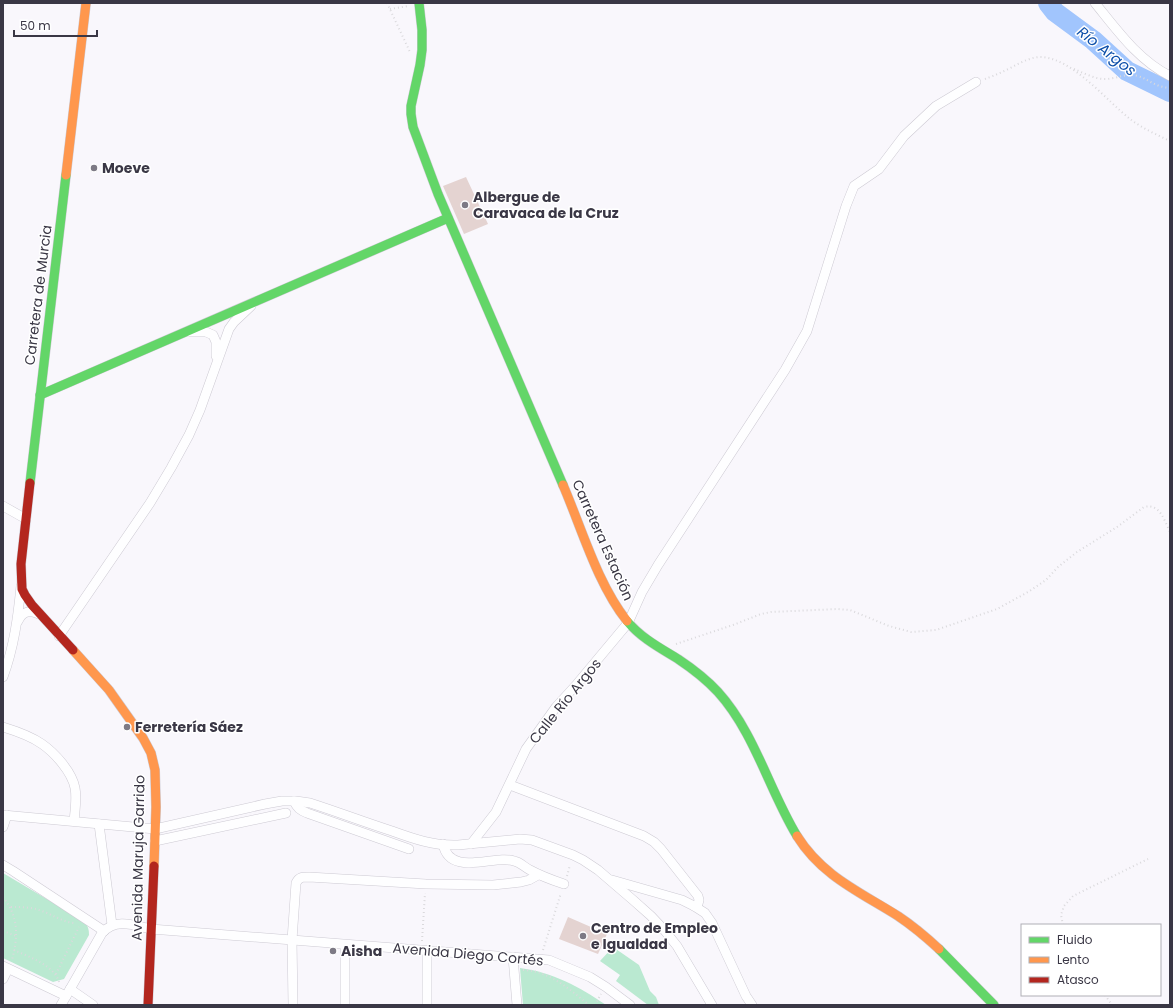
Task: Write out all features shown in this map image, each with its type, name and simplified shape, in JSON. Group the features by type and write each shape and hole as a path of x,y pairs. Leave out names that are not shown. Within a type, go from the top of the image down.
{"street":[{"name":"Carretera de Murcia","path":"22,585 22,553 86,3"},
{"path":"1095,3 1131,48 1170,76"},
{"name":"Carretera Estación","path":"419,4 422,56 412,96 412,122 416,136 448,218 605,584 621,614 632,628 648,642 690,667 727,703 743,728 794,832 810,854 831,875 851,889 904,920 928,939 994,1005"},
{"name":"Calle Río Argos","path":"471,844 496,812 526,749 544,722 628,623 642,592 658,565 785,370 807,331 846,206 854,186 879,169 904,136 936,106 976,82"},
{"path":"40,395 448,218"},
{"path":"59,636 150,503 171,468 189,435 197,416 229,329 234,322 258,300"},
{"path":"184,332 199,331 213,335 216,342 217,354 215,365"},
{"path":"3,506 26,519"},
{"path":"3,677 17,622 22,585"},
{"name":"Avenida Maruja Garrido","path":"22,585 27,599 39,614 109,690 143,738 151,753 155,770 156,829 148,1005"},
{"path":"17,622 25,613 29,612 39,614"},
{"path":"3,727 43,744 67,770 73,780 76,792 74,821"},
{"path":"510,784 644,836 654,842 666,854 698,896 698,904 694,906"},
{"path":"3,827 5,815 156,829 247,807 282,801 294,801 310,803 410,838 430,843 471,844 520,839 532,840 573,855 598,870 651,916 677,946 712,1005"},
{"path":"294,801 300,810 307,813 409,849"},
{"path":"155,841 286,813"},
{"path":"61,1005 66,993 104,931 112,925 99,824"},
{"path":"443,844 444,850 448,855 459,862 479,863 513,860 538,875 564,884"},
{"path":"3,865 104,931"},
{"path":"293,1005 292,940 296,883 300,878 309,877 426,884 493,885 529,880 538,875"},
{"path":"609,880 682,900 705,913 712,923 746,996 752,1005"},
{"name":"Avenida Diego Cortés","path":"112,925 127,924 151,929 549,960 590,977 630,1005"},
{"path":"345,1005 346,945"},
{"path":"424,950 427,1005"},
{"path":"513,957 517,1005"},
{"path":"3,979 5,967 94,1005"}],"path":[{"path":"387,3 419,71"},
{"path":"390,9 419,4"},
{"path":"976,82 1027,60 1040,57 1053,59 1072,69 1100,79 1108,79 1126,75 1138,76 1158,87 1170,88"},
{"path":"1072,69 1132,120 1170,141"},
{"path":"674,644 734,625 761,614 776,612 838,609 850,610 889,626 911,632 936,630 997,609 1028,592 1046,580 1058,567 1077,552 1144,507 1155,507 1161,513 1170,532"},
{"path":"540,959 573,855"},
{"path":"1062,924 1061,915 1064,906 1073,896 1148,859"},
{"path":"424,950 426,884"},
{"path":"3,897 11,908 15,918 16,930 14,950 5,967"},
{"path":"11,908 26,907 72,923 91,923"},
{"path":"56,974 81,923"},
{"path":"3,931 16,936"},
{"path":"14,950 51,968 56,974 66,993"},
{"path":"514,970 526,970 541,973 554,979 589,1005"},
{"path":"1106,996 1112,1005"}],"green space":[{"path":"3,873 77,917 87,926 89,935 64,979 53,982 3,958"},
{"path":"613,947 639,965 650,991 656,997 659,1005 648,1005 616,981 620,975 600,961"},
{"path":"520,968 543,973 565,981 576,986 606,1005 523,1005"}],"building":[{"name":"Albergue de Caravaca de la Cruz","path":"466,177 488,224 464,234 443,186"},
{"name":"Centro de Empleo e Igualdad","path":"568,917 607,934 598,954 559,939"}],"waterway":[{"name":"Río Argos","path":"1048,3 1055,12 1093,40 1127,71 1170,92"}],"traffic: fast":[{"path":"419,3 422,30 422,50 411,106 413,127 438,194 563,485"},
{"path":"30,483 66,175"},
{"path":"40,395 448,218"},
{"path":"627,621 645,638 704,678 731,708 752,743 778,800 797,836"},
{"path":"939,949 994,1005"}],"traffic: slow":[{"path":"66,175 86,3"},
{"path":"563,485 599,573 616,606 627,621"},
{"path":"73,650 109,690 143,738 151,753 155,770 156,807 154,866"},
{"path":"797,836 807,850 830,873 856,891 904,920 939,949"}],"traffic: jam":[{"path":"30,483 21,564 22,589 32,605 73,650"},
{"path":"148,1005 154,866"}],"place":[{"name":"Moeve","path":"94,168"},
{"name":"Albergue de Caravaca de la Cruz","path":"465,205"},
{"name":"Ferretería Sáez","path":"127,727"},
{"name":"Centro de Empleo e Igualdad","path":"583,936"},
{"name":"Aisha","path":"333,951"}]}
